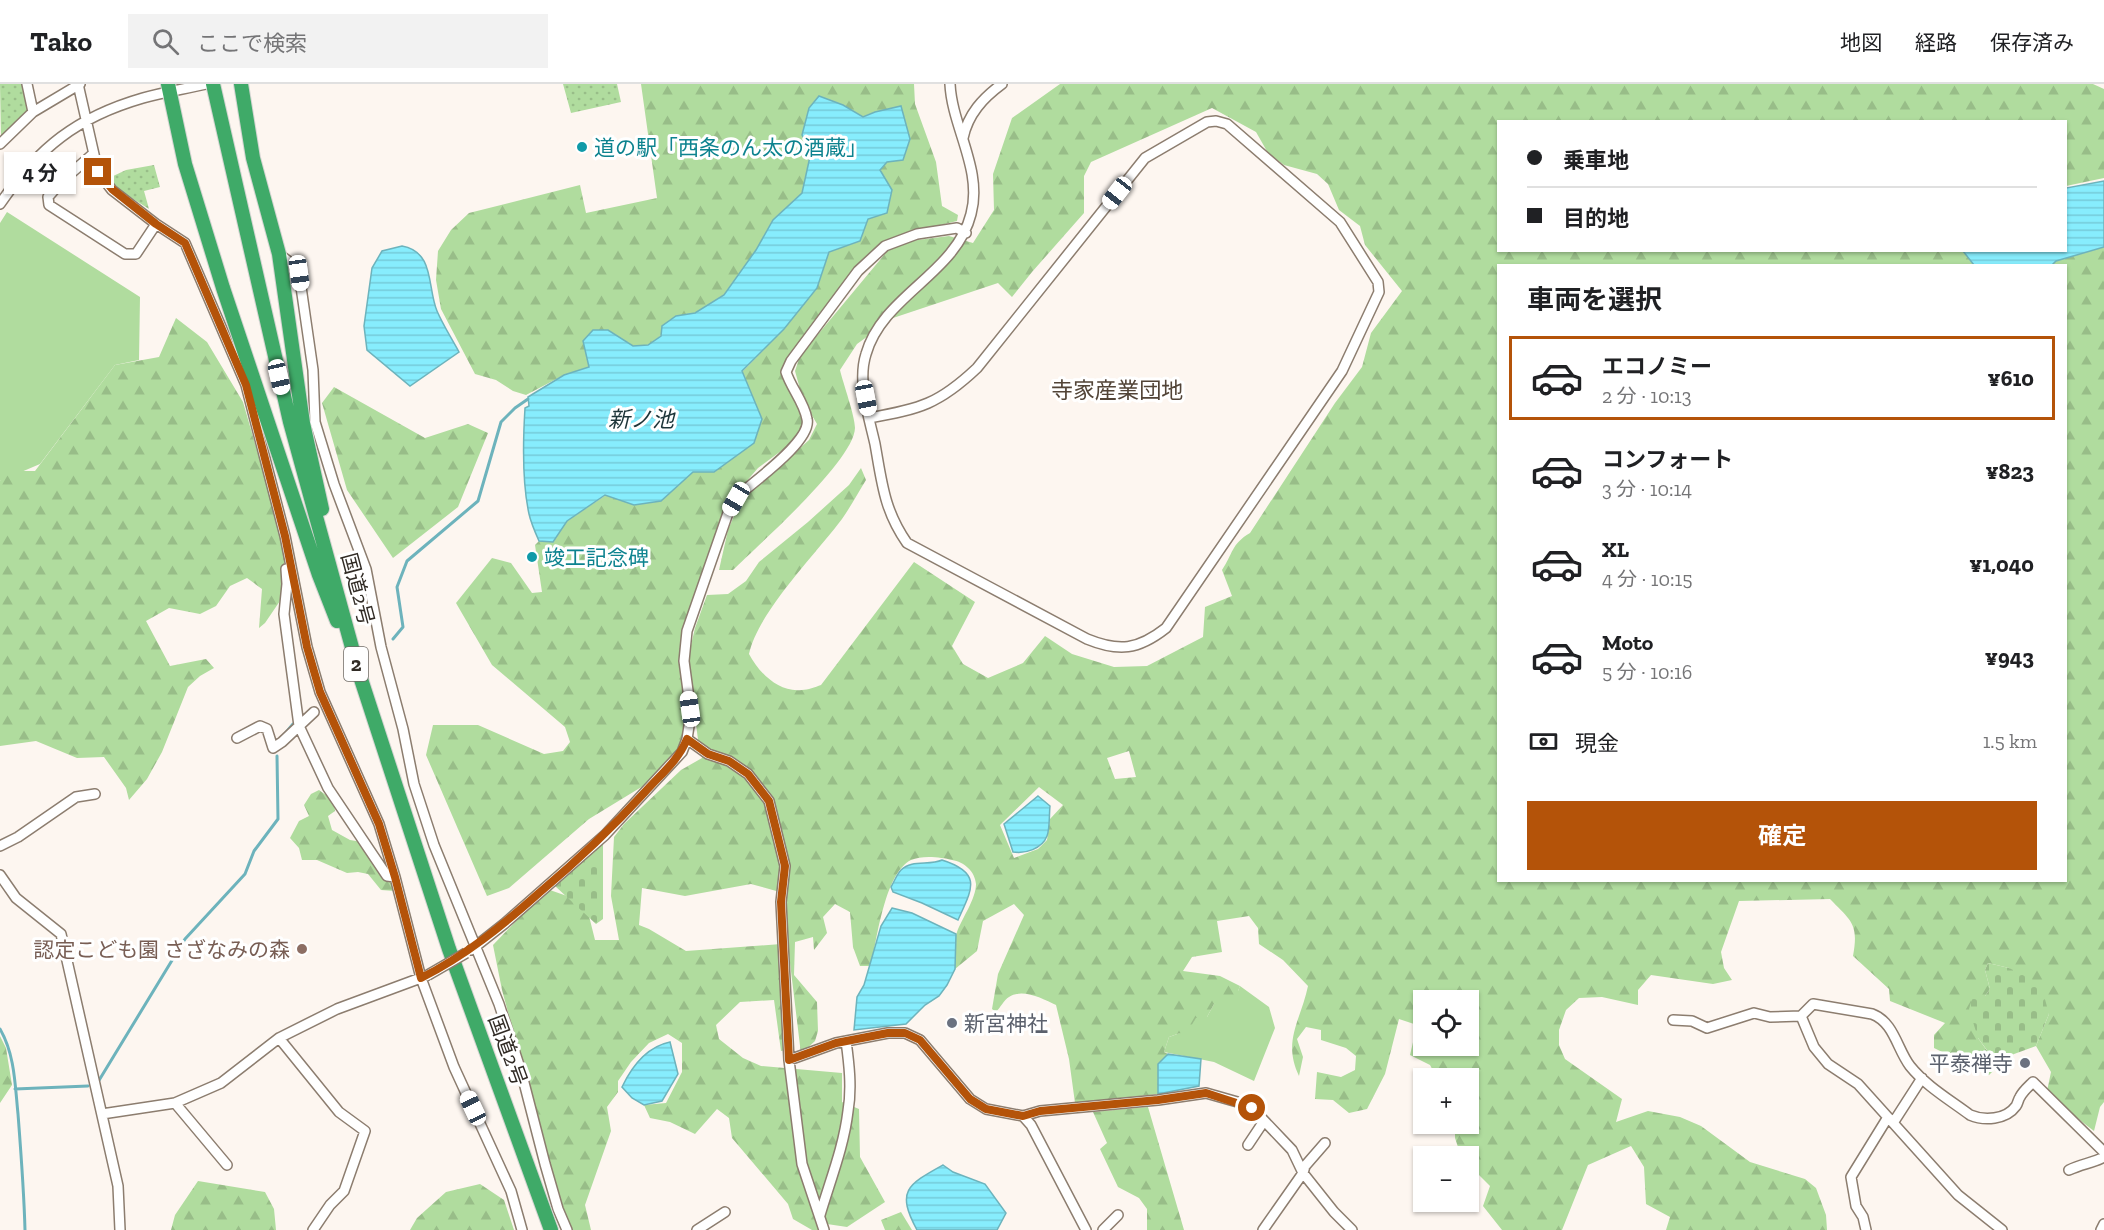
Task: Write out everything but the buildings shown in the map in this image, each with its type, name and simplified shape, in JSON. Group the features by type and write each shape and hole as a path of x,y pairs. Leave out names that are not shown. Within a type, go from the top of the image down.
{"highway":[{"name":"国道2号","path":"213,84 290,422 359,673 449,950 551,1230"},
{"path":"241,84 253,158 279,254 303,423 344,618"},
{"path":"171,89 185,164 272,439 319,575 359,673"}],"street":[{"path":"27,84 33,112"},
{"path":"0,144 33,112 79,84 98,172 112,189 156,224 185,243 246,385 289,558 307,647 320,692 379,824 424,977 454,1067 511,1191 522,1230"},
{"path":"0,204 19,176 47,147 86,120 129,102 171,89 206,84"},
{"path":"869,418 910,411 941,398 958,386 977,368 1145,158 1208,122 1216,121 1227,124 1341,222 1378,282 1379,292 1342,371 1166,628 1152,639 1121,648 1104,646 1087,639 907,543 895,526 888,510 869,418 863,373 865,355 872,338 893,310 946,260 966,233 974,192 972,172 950,84"},
{"path":"963,140 971,115 986,96 1002,84"},
{"path":"93,154 62,181 48,197 50,205 125,254 136,254 156,224"},
{"path":"102,1114 175,1103 221,1083 279,1038 337,1009 424,977 471,950 605,835 682,752 687,739 691,713 684,661 687,631 728,513 745,490 801,438 808,423 807,415 786,372 791,361 858,271 885,246 916,234 957,228 966,233"},
{"path":"279,254 299,273 313,370 315,422 334,484 366,569 381,646 403,729 414,784 471,950 499,1004 521,1071 558,1209 567,1230"},
{"path":"289,558 286,562 287,584 284,614 299,726 328,788 387,876 395,877"},
{"path":"237,738 260,726 267,729 273,748 314,712"},
{"path":"687,739 708,754 729,761 748,774 769,801 785,866 781,902 789,1060 801,1164 824,1230"},
{"path":"0,846 18,837 76,797 95,794"},
{"path":"0,875 16,898 61,934 91,1075 118,1186 120,1230"},
{"path":"1673,1020 1692,1021 1707,1028 1754,1013 1770,1017 1801,1016 1813,1004 1881,1017 1911,1066 1922,1078 1970,1115 1998,1118 2016,1106 2020,1095 2033,1082 2104,1152"},
{"path":"1801,1016 1814,1047 1828,1064 1858,1084 1958,1195 2002,1230"},
{"path":"789,1060 846,1041 888,1033 905,1033 920,1040 970,1099 986,1109 1023,1116 1040,1111 1206,1093 1252,1108 1292,1150 1303,1173 1334,1212 1352,1230"},
{"path":"279,1038 339,1112 365,1131 344,1191 330,1205 313,1230"},
{"path":"820,1215 849,1110 849,1061 846,1041"},
{"path":"1866,1230 1863,1218 1856,1206 1851,1177 1922,1078"},
{"path":"175,1103 226,1165"},
{"path":"1023,1116 1031,1125 1086,1230"},
{"path":"1248,1145 1264,1121"},
{"path":"1263,1230 1303,1173 1305,1166 1325,1143"},
{"path":"2069,1170 2094,1163 2104,1157"},
{"path":"697,1230 725,1212"},
{"path":"1103,1230 1118,1215"},
{"path":"2101,1230 2104,1224"}],"green space":[{"path":"0,84 24,84 28,104 22,120 1,138"},
{"path":"563,84 617,84 621,102 571,113"},
{"path":"641,84 914,84 915,104 936,162 942,206 958,215 957,221 900,235 883,243 855,268 788,359 786,383 803,416 803,430 792,443 758,468 733,497 718,533 683,630 687,713 684,738 679,750 648,783 589,819 509,888 487,896 426,755 433,725 478,725 544,754 563,751 570,742 565,727 492,665 456,603 492,558 511,563 532,593 542,592 535,545 539,541 553,542 567,521 606,495 634,505 661,501 693,472 715,472 749,388 742,372 784,329 817,288 829,252 860,241 880,170 887,162 875,112 863,117 843,105 811,152 802,193 773,220 756,250 724,295 695,313 676,316 664,332 648,345 631,345 608,330 583,341 589,367 564,375 526,395 513,391 496,380 475,374 441,309 436,280 438,251 451,230 469,213 580,185 586,213 657,198"},
{"path":"1060,84 2093,84 2104,89 2104,178 2067,186 2067,120 1497,120 1497,252 1964,252 1973,264 1497,264 1497,882 2067,882 2067,264 2052,264 2104,247 2104,1102 2100,1107 2094,1131 2047,1091 2051,1072 2036,1046 2049,1014 2009,968 1988,963 1985,970 1990,989 1985,996 1978,1038 1998,1066 1989,1075 1934,1048 1934,1035 1945,1023 1890,1001 1889,989 1853,956 1855,936 1852,923 1830,899 1739,901 1721,952 1724,968 1732,980 1713,984 1651,975 1638,990 1638,1005 1602,997 1579,998 1566,1010 1559,1030 1559,1045 1565,1059 1622,1099 1616,1122 1648,1111 1680,1117 1701,1126 1750,1162 1805,1179 1816,1188 1826,1215 1827,1230 1666,1230 1670,1217 1646,1204 1644,1167 1631,1146 1588,1165 1562,1230 1502,1230 1483,1206 1490,1186 1479,1175 1479,1146 1458,1146 1455,1138 1455,1134 1479,1134 1479,1068 1432,1068 1410,1055 1413,1042 1413,1056 1479,1056 1479,990 1413,990 1413,1024 1399,1019 1385,1074 1367,1109 1349,1113 1333,1100 1315,1099 1317,1072 1341,1077 1355,1070 1356,1056 1346,1048 1321,1040 1321,1030 1306,1027 1297,1039 1303,1057 1299,1076 1294,1063 1292,1052 1294,1031 1308,986 1283,960 1259,944 1258,928 1249,916 1217,921 1222,952 1192,957 1183,971 1220,976 1240,986 1238,991 1241,996 1234,1002 1214,1004 1207,1017 1196,1018 1191,1026 1200,1030 1196,1037 1180,1033 1169,1037 1164,1052 1168,1054 1158,1064 1158,1094 1075,1103 1069,1059 1056,1005 1033,995 1020,994 1007,998 996,1012 992,1009 998,974 1024,915 1014,904 983,921 977,951 955,969 956,936 974,896 975,879 971,871 961,863 926,857 911,860 902,867 895,878 888,892 879,924 871,966 860,966 853,947 850,912 835,904 823,917 827,933 814,950 813,937 795,942 794,975 817,1002 818,1031 815,1041 801,1054 787,938 787,894 751,884 685,896 642,888 639,925 686,951 781,944 786,1050 781,1051 774,1000 740,1002 716,1025 719,1039 743,1058 761,1066 842,1073 842,1102 859,1109 860,1157 885,1202 847,1227 827,1224 825,1230 812,1230 793,1219 788,1204 732,1138 729,1118 717,1109 695,1134 670,1122 650,1118 644,1105 666,1103 682,1072 682,1043 668,1034 649,1043 631,1062 618,1081 618,1092 607,1107 611,1131 585,1205 591,1230 573,1230 562,1210 502,990 493,945 547,889 567,896 589,916 595,940 619,940 611,896 614,837 624,824 681,770 702,758 688,658 695,628 707,595 728,594 746,581 759,562 849,485 861,468 866,480 842,519 775,602 754,638 749,654 764,675 778,685 794,690 807,690 821,685 914,562 975,602 952,646 963,664 988,678 1023,663 1045,636 1072,654 1114,667 1147,666 1203,637 1205,607 1232,596 1222,570 1233,550 1239,541 1250,533 1335,403 1362,367 1371,333 1402,291 1365,245 1360,226 1339,210 1328,184 1317,174 1284,165 1268,153 1256,132 1212,108 1091,162 1084,176 1084,213 1012,297 998,283 893,318 857,344 840,370 855,428 850,443 823,481 782,523 733,570 719,570 728,530 740,502 809,440 817,424 803,400 795,371 800,356 894,243 949,236 973,243 994,210 993,174 1012,118","holes":["1129,751 1136,777 1115,779 1107,758","1039,787 1063,805 1050,819 1047,840 1038,849 1014,858 1000,825"]},
{"path":"154,165 160,187 144,191 149,209 119,190 109,178 126,170"},
{"path":"7,212 140,297 139,360 115,365 40,464 0,481 0,223"},
{"path":"176,318 207,342 243,402 285,547 282,598 259,628 262,589 247,578 230,586 216,606 200,614 169,608 146,621 170,666 206,659 214,668 200,676 188,687 162,752 147,779 129,800 126,788 104,757 77,758 36,741 0,746 0,481 13,471 35,471 115,365 159,357"},
{"path":"334,387 425,438 468,424 488,433 458,507 393,558 347,490 322,403"},
{"path":"319,790 334,801 335,811 328,816 332,830 350,840 362,842 395,891 381,890 368,874 347,873 317,860 302,860 299,848 290,838 299,821 309,816 304,805 311,794"},
{"path":"603,842 603,919 596,924 555,886"},
{"path":"1988,963 2009,968 2033,980 2043,992 2049,1014 2036,1046 1995,1061 1978,1038 1969,1009 1973,996 1985,996 1990,989 1985,970"},
{"path":"1240,986 1269,1007 1275,1028 1254,1081 1214,1062 1164,1052 1169,1037 1191,1025 1196,1017 1207,1017 1214,1004 1238,991"},
{"path":"0,1036 6,1048 12,1085 0,1103"},
{"path":"1148,1107 1184,1230 1147,1230 1147,1209 1139,1198 1118,1187 1100,1149 1107,1143 1093,1112"},
{"path":"198,1181 265,1192 274,1209 276,1230 171,1230 175,1215"},
{"path":"480,1184 504,1200 514,1230 410,1230 417,1218 446,1192"},
{"path":"901,1212 912,1230 885,1230 881,1220"}],"water":[{"name":"新ノ池","path":"819,96 843,105 863,117 901,106 910,139 903,160 887,162 880,170 892,190 887,213 868,219 860,241 829,252 817,288 784,329 742,371 762,419 754,443 714,472 693,472 661,501 634,505 605,495 567,521 553,542 539,541 530,517 525,488 524,434 525,408 529,406 528,397 564,375 589,367 583,341 593,330 608,330 633,346 648,345 661,336 662,326 676,316 695,313 724,295 756,250 773,220 802,193 811,152 802,135 809,108"},
{"path":"2104,181 2104,247 2056,261 2053,264 1973,264 1964,252 2067,252 2067,188"},
{"path":"402,246 420,255 425,263 437,311 459,352 410,386 367,350 364,326 372,268 382,251"},
{"path":"1038,796 1050,806 1045,841 1033,850 1013,852 1004,824"},
{"path":"942,860 964,870 971,883 958,920 893,892 891,887 905,867"},
{"path":"892,908 912,913 956,934 955,969 939,996 925,1005 906,1024 854,1030 857,997 864,985 881,926"},
{"path":"670,1042 678,1074 662,1101 644,1105 632,1098 622,1087 641,1058 654,1048"},
{"path":"1168,1054 1201,1059 1199,1086 1158,1094 1158,1064"},
{"path":"943,1165 953,1172 985,1184 1006,1213 997,1230 917,1230 907,1206 909,1190 921,1178"}],"waterway":[{"path":"393,639 403,627 397,587 407,561 478,501 501,422 528,399"},
{"path":"283,736 293,724"},
{"path":"98,1082 185,939 245,874 254,851 278,819 277,756"},
{"path":"0,1029 9,1049 15,1081 25,1230"},
{"path":"15,1089 88,1086"}],"place":[{"name":"道の駅「西条のん太の酒蔵」","path":"582,147"},
{"name":"竣工記念碑","path":"532,557"},
{"name":"認定こども園 さざなみの森","path":"302,949"},
{"name":"新宮神社","path":"952,1023"},
{"name":"平泰禅寺","path":"2025,1063"}],"district":[{"name":"寺家産業団地","path":"1117,390"}],"route":[{"path":"98,172 112,189 156,224 185,243 246,385 285,536 307,647 320,692 379,824 421,978 475,947 580,858 669,768 682,752 687,739 708,754 729,761 748,774 769,801 775,833 785,866 781,902 789,1060 836,1043 888,1033 905,1033 920,1040 970,1099 986,1109 1023,1116 1040,1111 1206,1093 1252,1108"}]}
